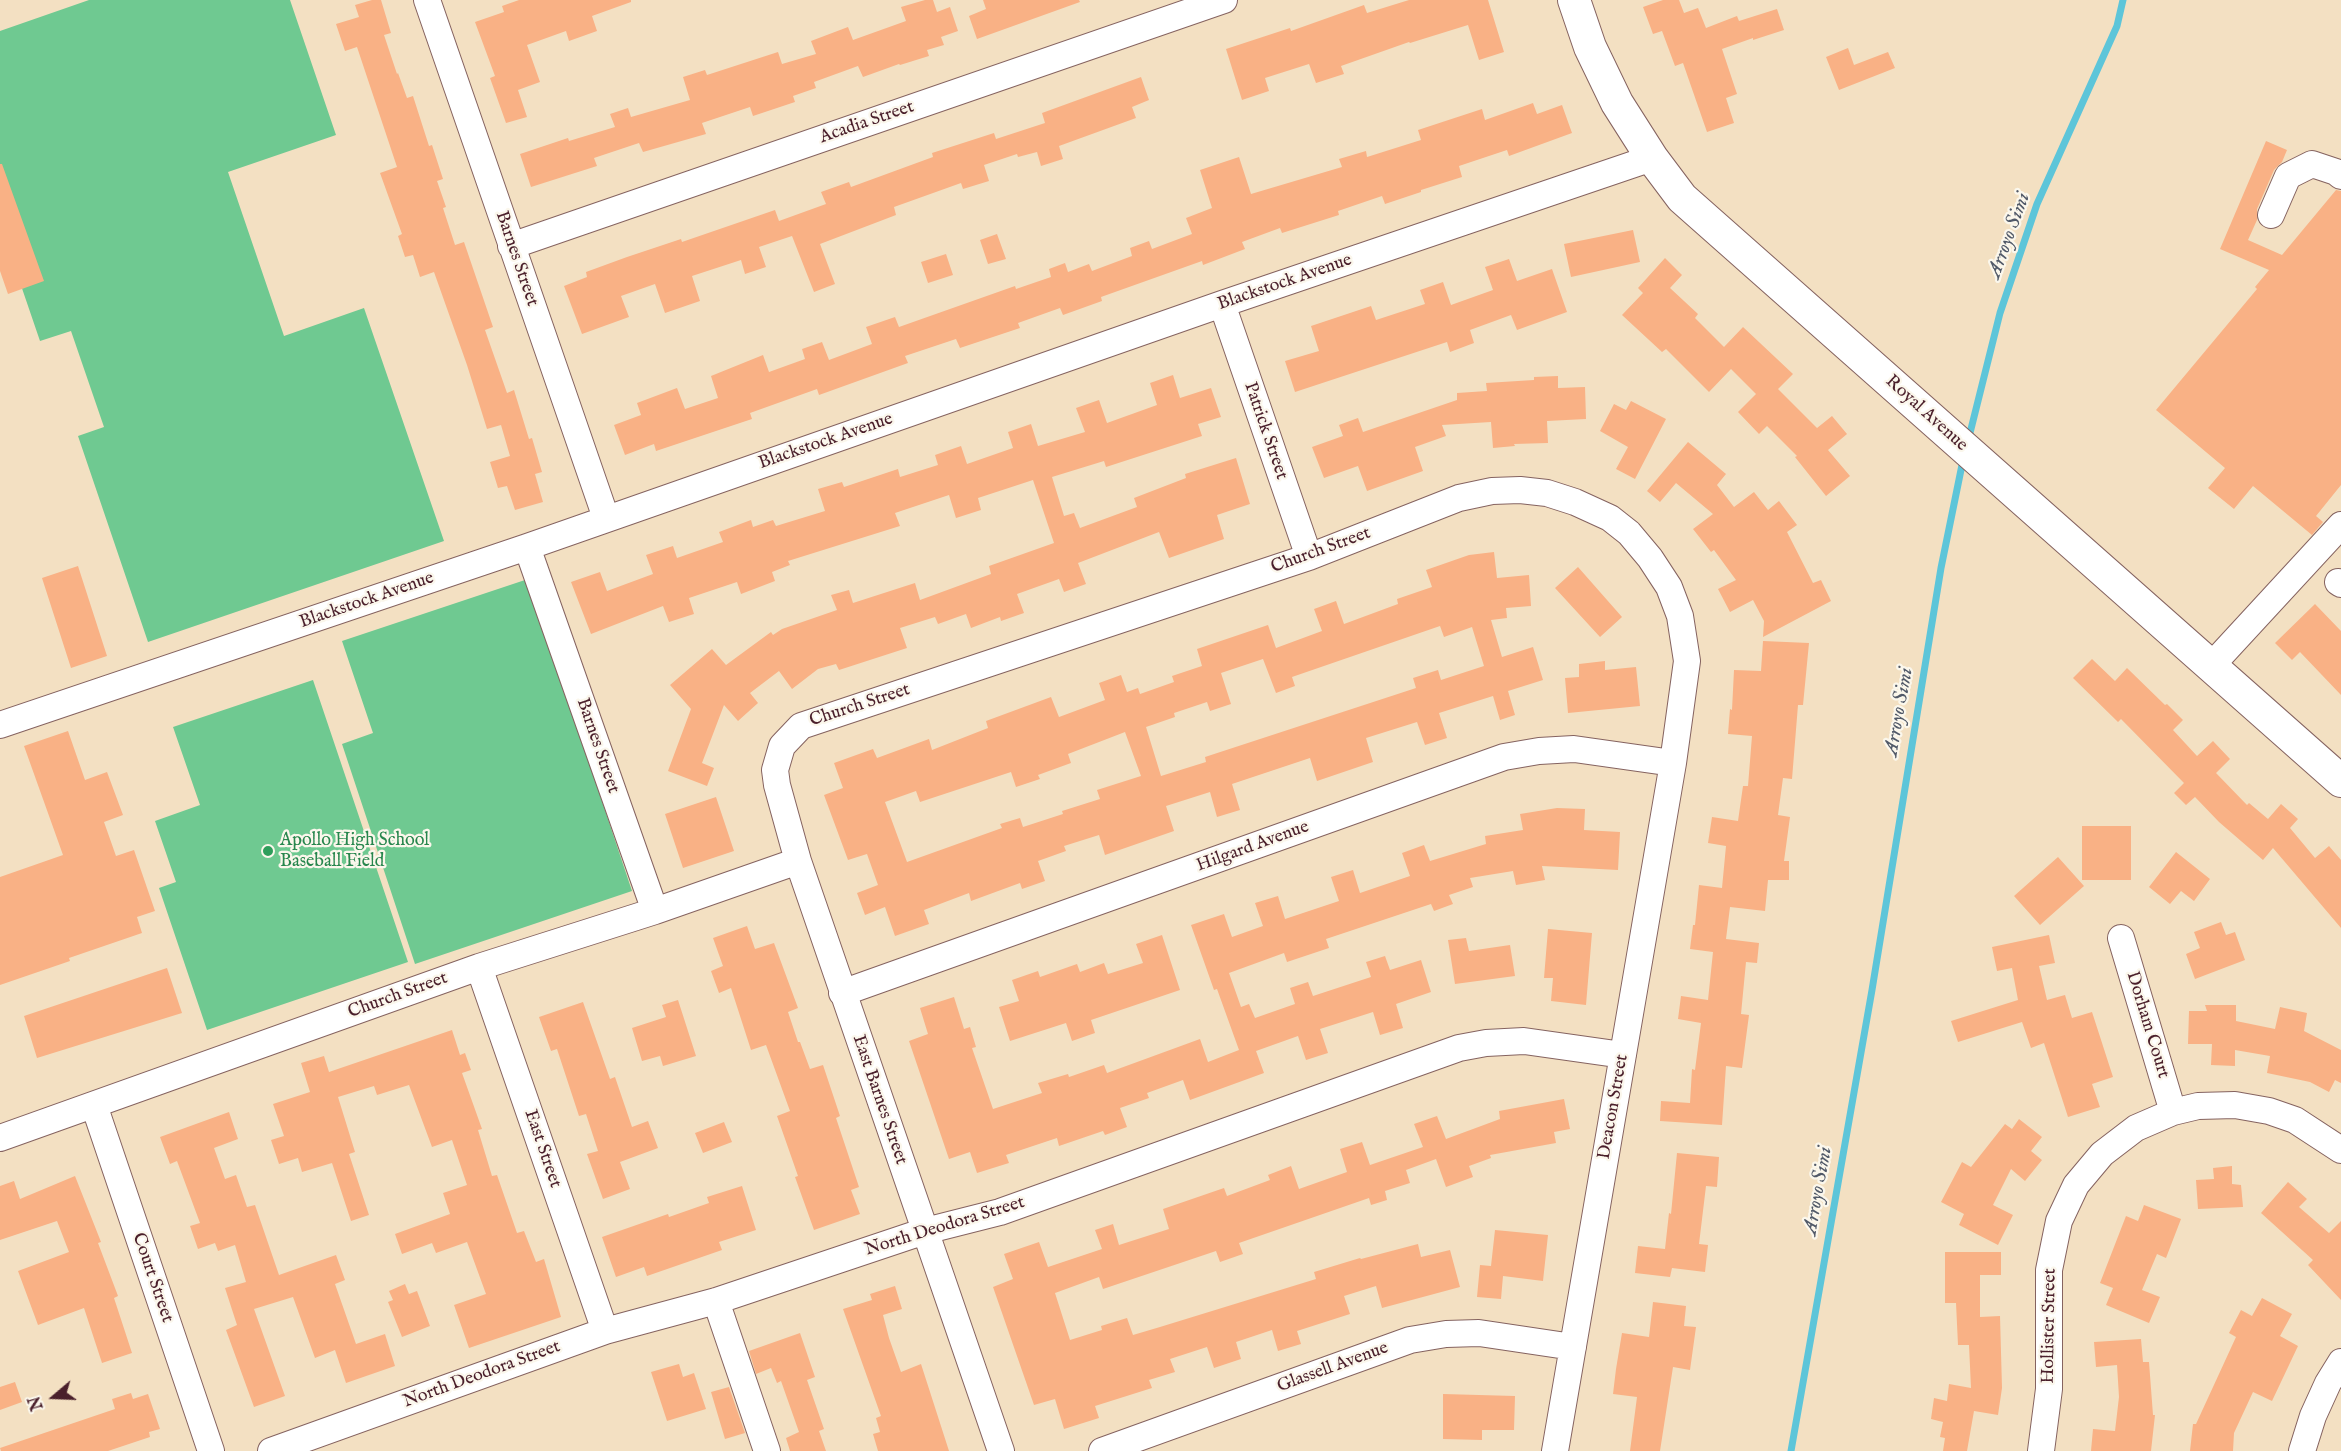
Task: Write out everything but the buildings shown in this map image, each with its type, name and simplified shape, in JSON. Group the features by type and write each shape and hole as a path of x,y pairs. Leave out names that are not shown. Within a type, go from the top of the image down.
{"main road":[{"name":"Royal Avenue","path":"1574,0 1590,47 1617,103 1652,158 1682,198 2341,781"}],"street":[{"name":"Barnes Street","path":"427,0 606,518"},
{"name":"Acadia Street","path":"511,246 1224,0"},
{"name":"Blackstock Avenue","path":"0,725 527,547 1222,304 1652,158"},
{"path":"2271,215 2288,176 2312,164 2336,171 2341,176"},
{"name":"Patrick Street","path":"1222,304 1309,557"},
{"name":"Church Street","path":"782,746 801,726 1309,557 1459,498 1492,491 1520,490 1547,494 1575,502 1610,518 1629,533 1650,558 1669,587 1680,616 1687,661 1673,763"},
{"path":"2211,666 2341,525"},
{"name":"Barnes Street","path":"527,547 655,911"},
{"name":"East Barnes Street","path":"782,746 775,770 777,785 798,861 1000,1451"},
{"name":"Hilgard Avenue","path":"842,993 1504,758 1539,751 1574,749 1673,763"},
{"name":"Deacon Street","path":"1555,1451 1673,763"},
{"name":"Church Street","path":"0,1138 479,967 655,911 798,861"},
{"name":"Dorham Court","path":"2121,938 2173,1112"},
{"name":"East Street","path":"479,967 604,1331"},
{"name":"North Deodora Street","path":"272,1451 604,1331 716,1301 925,1231 1000,1212 1459,1048 1486,1043 1524,1041 1623,1055"},
{"name":"Court Street","path":"94,1105 211,1451"},
{"name":"Hollister Street","path":"2041,1451 2049,1389 2049,1270 2059,1221 2076,1185 2102,1154 2136,1128 2173,1112 2198,1107 2235,1105 2269,1111 2295,1120 2341,1150"},
{"path":"716,1301 768,1451"},
{"name":"Glassell Avenue","path":"1102,1451 1410,1340 1446,1334 1479,1333 1573,1347"},
{"path":"2302,1451 2324,1391 2341,1362"}],"green space":[{"path":"89,0 290,0 336,135 228,172 284,336 364,308 444,541 148,642 78,436 104,427 71,331 40,341 0,224 0,31"},
{"path":"528,579 632,891 415,964 342,744 373,733 342,641"},
{"name":"Apollo High School Baseball Field","path":"313,680 408,962 207,1030 159,888 176,882 155,821 200,805 173,727"}],"waterway":[{"name":"Arroyo Simi","path":"1968,441 2000,313 2037,204 2117,26 2123,0"},
{"name":"Arroyo Simi","path":"1791,1451 1872,990 1941,568 1963,460"}],"place":[{"name":"Apollo High School Baseball Field","path":"268,851"}]}
